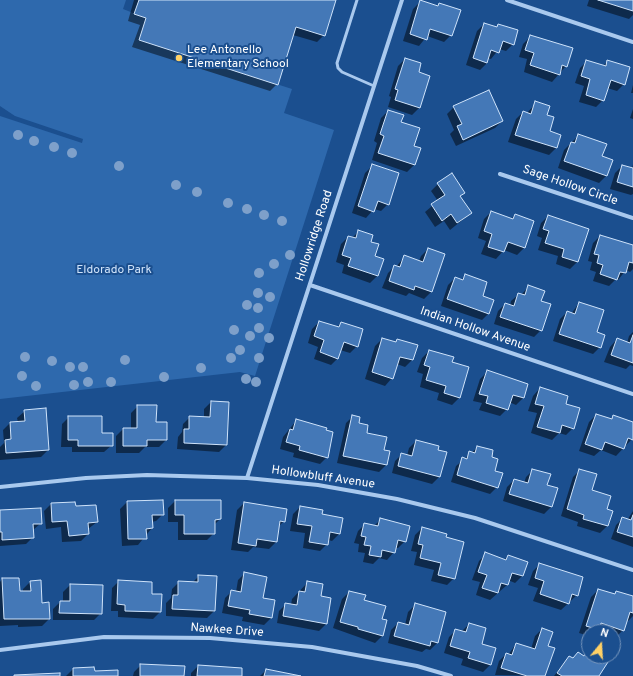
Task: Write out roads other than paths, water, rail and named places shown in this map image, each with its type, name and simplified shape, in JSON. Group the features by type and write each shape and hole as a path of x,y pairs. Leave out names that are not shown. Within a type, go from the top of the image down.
{"street":[{"name":"Hollowridge Road","path":"247,478 402,0"},
{"path":"507,0 633,42"},
{"name":"Sage Hollow Circle","path":"500,174 633,218"},
{"name":"Indian Hollow Avenue","path":"310,285 633,394"},
{"name":"Hollowbluff Avenue","path":"0,487 86,478 147,475 247,478 318,485 397,499 475,518 633,570"},
{"name":"Nawkee Drive","path":"0,650 104,637 210,638 312,647 417,666 451,676"}],"lane":[{"path":"357,0 338,63 338,68 342,72 374,86"}],"place":[{"name":"Lee Antonello Elementary School","path":"179,58"}],"park label":[{"name":"Eldorado Park","path":"114,271"}]}
